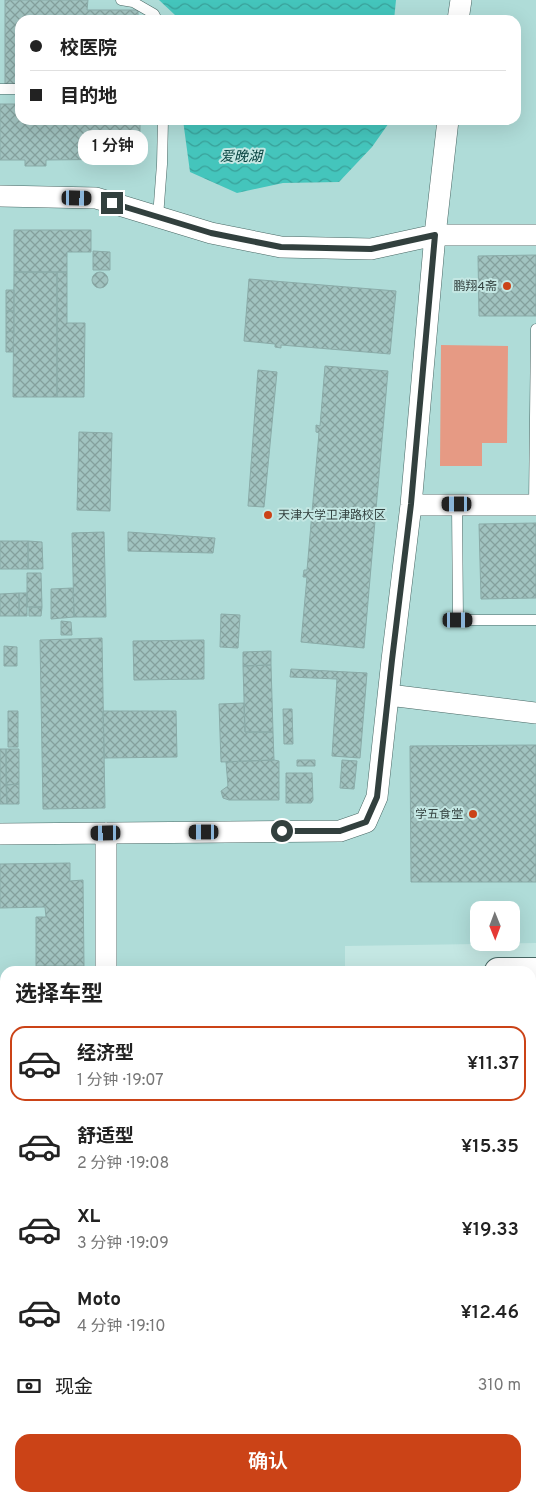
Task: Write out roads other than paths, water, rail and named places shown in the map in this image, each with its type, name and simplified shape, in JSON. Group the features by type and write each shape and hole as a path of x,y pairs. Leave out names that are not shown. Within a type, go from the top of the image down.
{"street":[{"path":"459,15 461,0"},
{"path":"0,834 340,831 366,822 377,797 389,695 411,504 435,235 447,125"},
{"path":"0,196 96,198 211,233 281,247 371,249 435,235 536,235"},
{"path":"411,504 535,505"},
{"path":"389,695 536,713"},
{"path":"106,833 106,966"}],"lane":[{"path":"121,0 133,2 154,15"},
{"path":"0,89 15,89"},
{"path":"158,217 163,125"},
{"path":"535,505 536,329"},
{"path":"457,504 458,620 536,620"}],"water":[{"path":"159,0 396,0 394,15 175,15"},
{"name":"爱晚湖","path":"184,125 387,125 372,147 339,182 283,183 237,193 190,172"}],"place":[{"name":"鹏翔4斋","path":"507,286"},
{"name":"天津大学卫津路校区","path":"268,515"},
{"name":"学五食堂","path":"473,814"}]}
